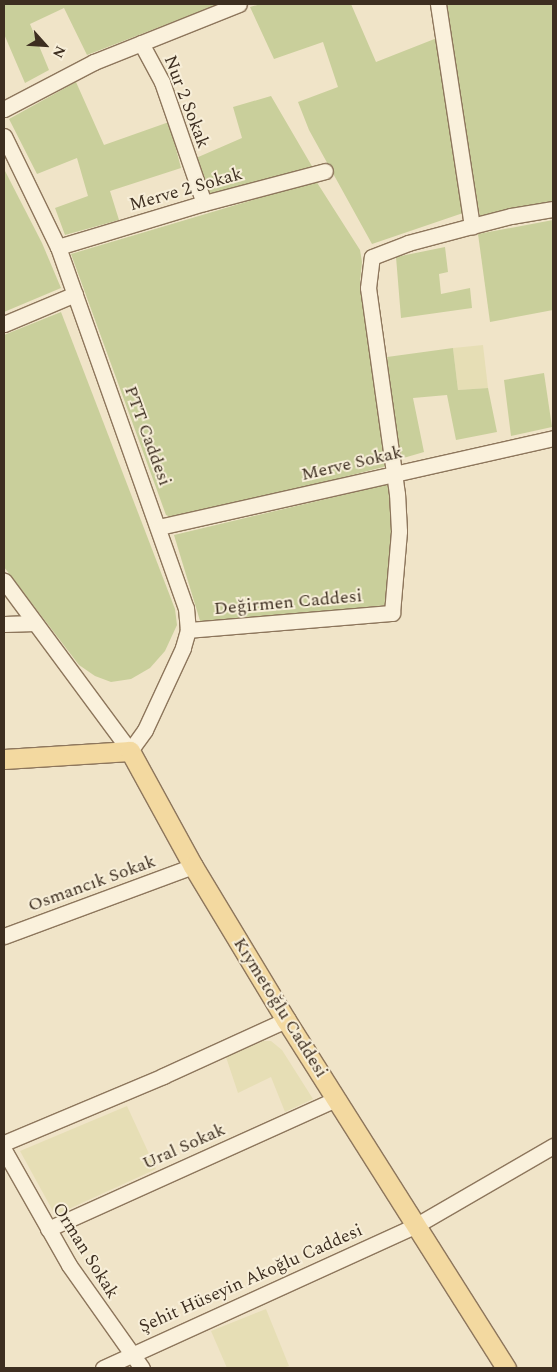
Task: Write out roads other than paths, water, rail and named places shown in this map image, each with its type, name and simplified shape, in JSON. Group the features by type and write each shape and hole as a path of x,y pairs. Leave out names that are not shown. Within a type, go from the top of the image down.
{"main road":[{"path":"4,759 130,750"},
{"name":"Kıymetoğlu Caddesi","path":"130,750 193,866 286,1020 502,1367"}],"street":[{"path":"4,109 70,73 239,4"},
{"path":"438,4 472,226"},
{"name":"Nur 2 Sokak","path":"142,43 162,82 204,203"},
{"name":"PTT Caddesi","path":"4,136 58,247 159,527 186,608 188,630 183,648 145,730 130,750"},
{"name":"Merve 2 Sokak","path":"58,247 204,203 325,171"},
{"path":"395,474 368,288 372,257 408,244 472,226 511,216 553,210"},
{"path":"4,324 75,294"},
{"name":"Merve Sokak","path":"159,527 553,438"},
{"name":"Değirmen Caddesi","path":"188,630 392,612 399,531 395,474"},
{"path":"4,581 130,750"},
{"path":"4,624 35,623"},
{"name":"Osmancık Sokak","path":"4,936 193,866"},
{"path":"4,1143 163,1076 286,1020"},
{"name":"Ural Sokak","path":"48,1229 336,1099"},
{"name":"Şehit Hüseyin Akoğlu Caddesi","path":"103,1368 415,1226 553,1146"},
{"name":"Orman Sokak","path":"4,1150 69,1265 142,1368"}]}
